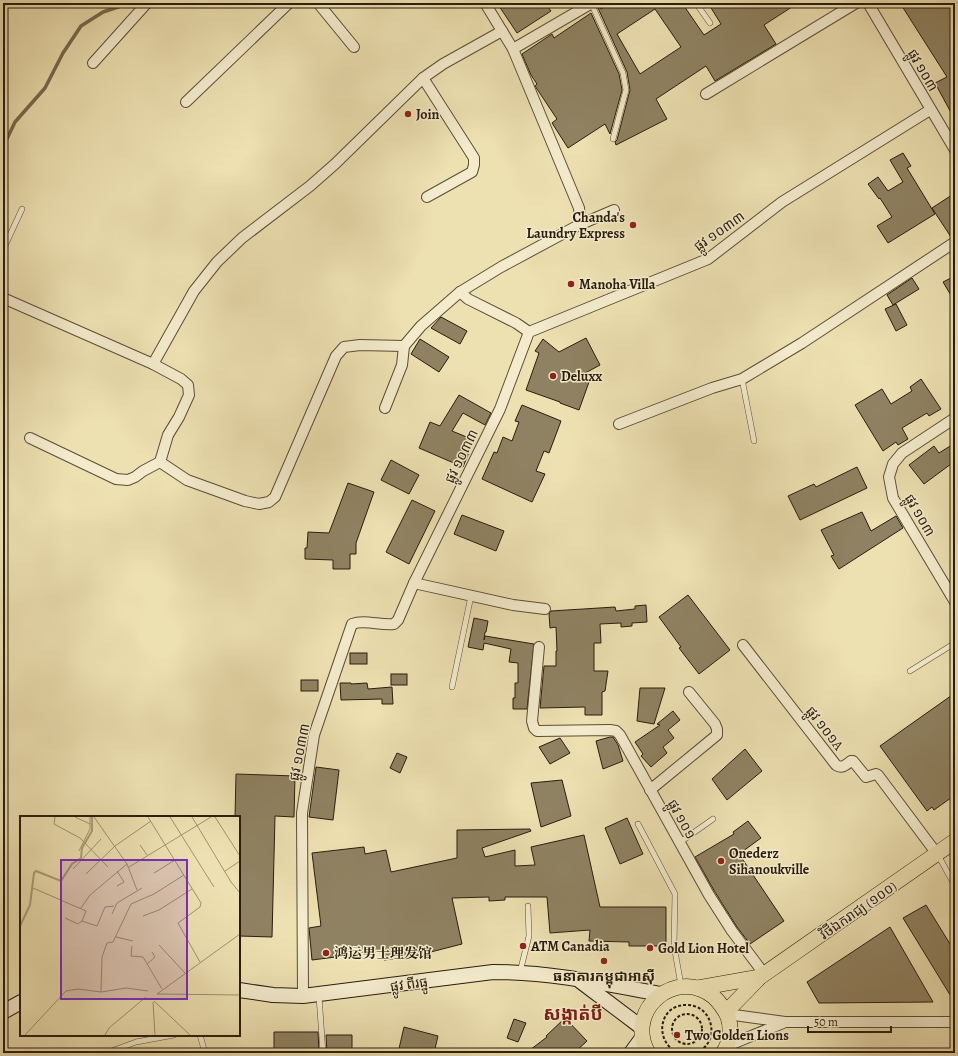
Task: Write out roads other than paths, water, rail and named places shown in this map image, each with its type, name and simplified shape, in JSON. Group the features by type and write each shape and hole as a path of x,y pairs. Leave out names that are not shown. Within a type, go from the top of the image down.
{"main road":[{"name":"វិថីឯករាជ្យ (១០០)","path":"726,1013 762,976 955,841"},
{"name":"ផ្លូវ ពីរធ្នូ","path":"240,990 273,995 319,995 493,972 520,972 662,994"},
{"path":"698,988 762,976"},
{"name":"ផ្លូវ ពីរធ្នូ","path":"578,980 642,1032"},
{"path":"631,1053 642,1032 644,1014 651,1003 662,994 676,988 686,986 698,988 709,993 719,1001 726,1013 730,1029 726,1050"},
{"path":"3,1012 20,1003"},
{"path":"642,1032 648,1053"}],"street":[{"path":"93,63 147,3"},
{"path":"186,102 289,3"},
{"path":"318,3 354,47"},
{"path":"485,3 513,49 578,208 580,218 579,225"},
{"path":"513,49 592,3"},
{"path":"706,94 856,3"},
{"name":"ផ្លូវ ១០៣","path":"868,3 955,150"},
{"path":"153,364 194,291 217,262 242,238 310,186 423,78 443,64 502,31"},
{"path":"423,78 474,158 472,172 427,197"},
{"name":"ផ្លូវ ១០៣៣","path":"303,996 302,813 314,735 352,624 358,622 388,625 394,624 398,620 414,583 500,409 529,332 708,259 782,202 930,110"},
{"path":"385,408 402,365 404,346 421,326 460,292 501,267 579,225 614,210"},
{"path":"619,424 712,388 742,379 802,343 955,242"},
{"path":"460,292 468,299 516,323 529,332"},
{"path":"3,298 153,364 181,379 188,386 189,395 179,417 168,435 160,462 128,480 116,479 30,438"},
{"path":"160,462 188,480 245,502 259,504 269,502 275,497 336,356 344,347 360,345 404,346"},
{"name":"ផ្លូវ ១០៣","path":"955,418 902,453 893,464 889,476 893,498 955,602"},
{"path":"414,583 471,596 545,609"},
{"name":"ផ្លូវ ១០១A","path":"743,645 836,765 843,767 853,761 866,777 876,774 878,775 937,854"},
{"name":"ផ្លូវ ១០១","path":"539,647 532,720 534,728 537,731 548,732 610,730 616,731 620,735 709,896 762,976"},
{"path":"650,790 717,735 715,724 689,692"},
{"path":"726,1013 785,1022 955,1022"},
{"path":"726,1050 785,1022"}],"lane":[{"path":"592,3 622,73 626,90 613,138"},
{"path":"696,3 710,23"},
{"path":"3,250 22,209"},
{"path":"742,379 754,441"},
{"path":"452,687 471,596"},
{"path":"910,671 955,643"},
{"path":"679,843 713,819"},
{"path":"638,824 675,894 674,946 681,987"},
{"path":"937,854 955,886"},
{"path":"520,972 529,936 528,906"},
{"path":"319,995 323,1053"},
{"path":"106,1053 136,1042 169,1036"},
{"path":"200,1036 205,1053"}],"waterway":[{"path":"3,147 15,122 45,88 63,53 81,26 103,12 130,3"}],"place":[{"name":"Join","path":"408,114"},
{"name":"Chanda's Laundry Express","path":"633,225"},
{"name":"Manoha Villa","path":"571,284"},
{"name":"Deluxx","path":"553,376"},
{"name":"Onederz Sihanoukville","path":"721,861"},
{"name":"ATM Canadia","path":"523,946"},
{"name":"Gold Lion Hotel","path":"650,948"},
{"name":"鸿运男士理发馆","path":"326,953"},
{"name":"ធនាគារកម្ពុជាអាសុី","path":"604,961"},
{"name":"Two Golden Lions","path":"677,1035"}],"district":[{"name":"សង្កាត់បី","path":"573,1014"}]}
